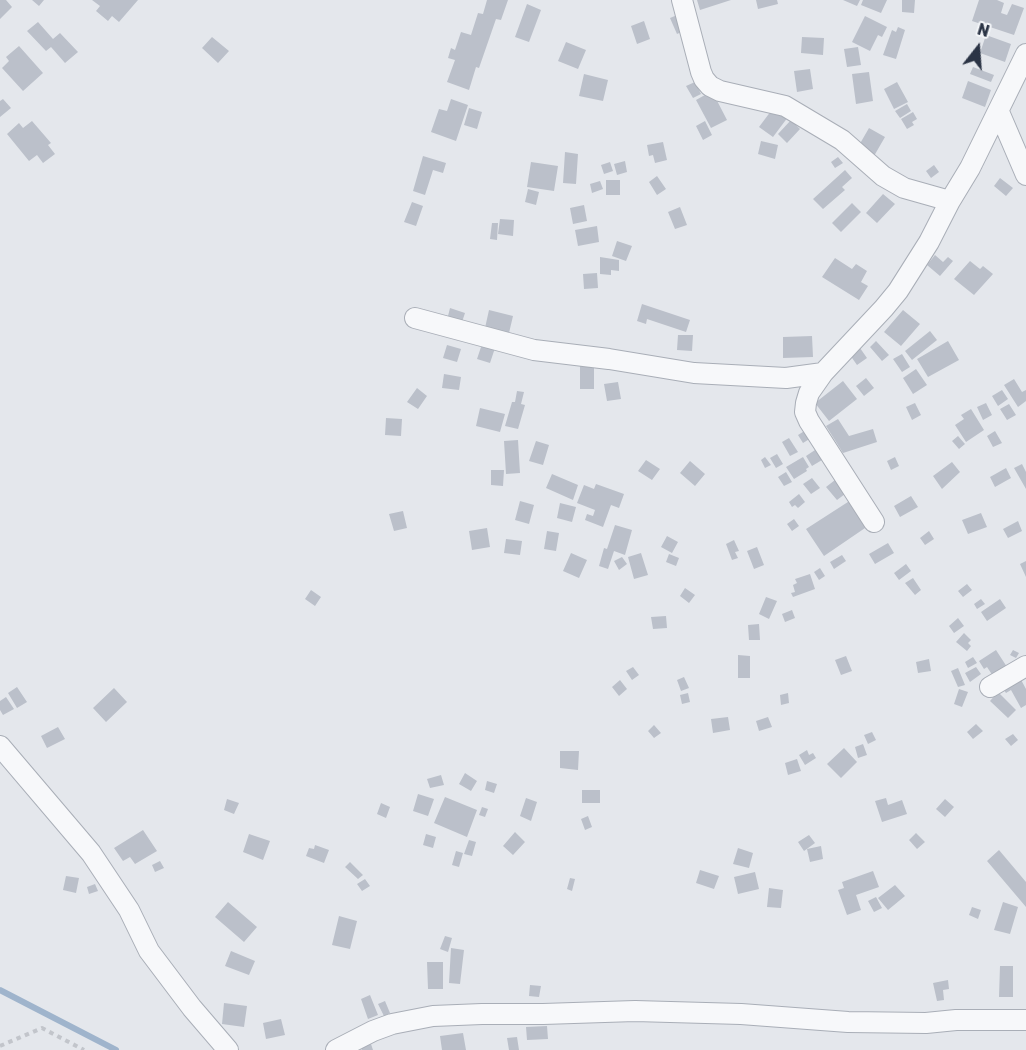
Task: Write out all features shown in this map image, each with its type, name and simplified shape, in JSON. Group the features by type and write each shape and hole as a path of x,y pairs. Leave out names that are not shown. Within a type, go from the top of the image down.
{"street":[{"path":"682,0 701,72 704,80 710,86 720,91 785,106 842,140 883,176 904,188 950,201"},
{"path":"874,522 809,421 805,412 809,393 823,373 884,309 898,291 929,242 970,168 1026,54"},
{"path":"999,112 1026,175"},
{"path":"416,318 534,350 694,373 786,378 823,373"},
{"path":"990,687 1026,666"},
{"path":"0,746 91,853 121,896 149,951 192,1008 228,1050"},
{"path":"336,1050 392,1024 433,1016 635,1011 741,1014 848,1023 1026,1020"}],"path":[{"path":"0,1046 42,1028 84,1050"}],"building":[{"path":"0,0 6,0 12,7 0,19"},
{"path":"32,0 44,0 39,6"},
{"path":"92,0 138,0 119,22 112,16 108,21 96,11 100,6"},
{"path":"487,0 508,0 501,20 496,19 469,90 447,82 455,60 448,58 451,48 455,50 461,32 471,35 478,13 483,14"},
{"path":"697,0 731,0 700,10"},
{"path":"756,0 777,0 778,4 758,9"},
{"path":"843,0 860,0 857,6"},
{"path":"863,0 887,0 881,13 861,5"},
{"path":"902,0 915,0 914,13 902,12"},
{"path":"979,0 997,0 1004,3 1001,13 1007,15 1012,4 1024,8 1014,35 972,21"},
{"path":"527,4 541,10 529,42 515,37"},
{"path":"682,13 688,29 677,34 670,18"},
{"path":"865,16 887,27 882,37 878,35 870,51 852,42"},
{"path":"644,21 650,39 637,44 631,26"},
{"path":"38,22 53,39 60,33 78,52 65,63 51,47 46,51 27,31"},
{"path":"898,27 905,30 896,59 883,55 892,30 896,32"},
{"path":"986,35 1011,44 1005,62 980,53"},
{"path":"212,37 229,51 218,63 202,48"},
{"path":"802,37 824,38 823,55 801,53"},
{"path":"566,42 586,50 578,69 558,61"},
{"path":"19,46 43,73 23,91 2,68 9,61 6,57"},
{"path":"858,47 861,65 847,67 844,49"},
{"path":"973,67 994,75 991,82 970,74"},
{"path":"810,69 813,89 797,92 794,71"},
{"path":"869,72 873,101 856,104 852,74"},
{"path":"584,74 608,80 603,101 579,96"},
{"path":"968,81 991,90 985,107 962,98"},
{"path":"695,82 701,94 693,98 686,86"},
{"path":"897,82 908,102 894,109 884,89"},
{"path":"712,91 727,120 711,128 696,100"},
{"path":"3,99 11,108 0,117 0,101"},
{"path":"451,99 468,105 456,141 431,132 439,109 447,111"},
{"path":"907,104 911,111 900,118 895,111"},
{"path":"774,107 788,117 773,137 759,127"},
{"path":"469,108 482,112 477,129 464,125"},
{"path":"913,112 917,119 912,122 914,125 907,129 901,119"},
{"path":"791,120 800,129 787,143 778,134"},
{"path":"32,121 51,143 48,145 55,154 43,163 37,155 29,161 7,134 19,123 23,128"},
{"path":"705,121 712,135 703,140 696,126"},
{"path":"869,128 885,137 874,156 858,147"},
{"path":"761,141 778,145 775,159 758,154"},
{"path":"663,142 667,160 655,163 653,155 649,156 647,145"},
{"path":"565,152 578,154 576,184 563,183"},
{"path":"423,156 446,163 443,173 433,170 425,195 413,191"},
{"path":"838,157 843,163 835,168 831,162"},
{"path":"625,161 627,172 617,175 614,164"},
{"path":"531,162 558,166 554,191 527,187"},
{"path":"610,162 613,171 604,174 601,165"},
{"path":"934,165 939,172 931,178 926,171"},
{"path":"845,170 852,178 842,187 845,190 823,209 813,199"},
{"path":"657,176 666,189 657,195 649,182"},
{"path":"1000,178 1013,188 1006,196 994,186"},
{"path":"606,180 620,180 620,195 606,195"},
{"path":"600,181 603,189 592,193 590,184"},
{"path":"528,189 539,192 536,205 525,202"},
{"path":"883,194 895,204 877,223 866,213"},
{"path":"412,202 423,206 416,226 404,222"},
{"path":"852,203 861,212 841,232 832,223"},
{"path":"584,205 587,221 573,224 570,208"},
{"path":"680,207 687,225 675,229 668,212"},
{"path":"500,219 514,220 513,236 498,234"},
{"path":"492,223 498,223 497,240 490,239"},
{"path":"597,226 599,242 578,246 575,230"},
{"path":"617,241 632,246 626,261 612,256"},
{"path":"935,255 943,262 948,257 953,261 940,276 927,265"},
{"path":"600,257 619,260 619,271 611,270 611,275 600,274"},
{"path":"835,258 852,269 856,264 867,271 861,282 868,286 859,300 822,277"},
{"path":"970,261 980,269 983,266 993,274 974,295 954,279"},
{"path":"597,273 598,288 584,289 583,274"},
{"path":"642,304 690,320 686,332 647,319 646,324 637,321"},
{"path":"450,308 465,313 461,325 447,320"},
{"path":"489,310 513,316 509,333 485,328"},
{"path":"903,310 920,324 901,346 884,332"},
{"path":"930,331 937,340 912,360 905,351"},
{"path":"678,335 693,335 692,351 677,350"},
{"path":"812,336 813,357 783,358 783,337"},
{"path":"876,341 889,355 882,361 870,347"},
{"path":"948,341 959,360 928,377 917,359"},
{"path":"482,344 495,348 490,363 477,359"},
{"path":"447,345 461,349 457,362 443,358"},
{"path":"860,348 867,358 857,365 850,355"},
{"path":"902,354 910,367 902,372 893,359"},
{"path":"580,362 594,362 594,389 580,389"},
{"path":"916,369 927,385 913,394 903,378"},
{"path":"444,374 461,377 459,390 442,388"},
{"path":"866,378 874,388 864,396 856,386"},
{"path":"1014,379 1022,392 1026,390 1026,401 1018,407 1004,385"},
{"path":"843,381 857,399 829,421 815,403"},
{"path":"618,382 621,399 607,401 604,384"},
{"path":"417,388 427,396 418,409 407,402"},
{"path":"1002,390 1008,399 998,406 992,396"},
{"path":"517,391 524,392 521,404 525,405 518,429 505,426"},
{"path":"915,403 921,415 912,420 906,407"},
{"path":"986,403 992,415 983,420 977,407"},
{"path":"1009,404 1016,415 1007,420 1000,409"},
{"path":"480,408 505,414 500,432 476,426"},
{"path":"971,409 984,430 966,442 955,425 964,419 961,415"},
{"path":"386,418 402,419 401,436 385,435"},
{"path":"838,419 849,436 873,429 877,442 843,453 826,426"},
{"path":"806,430 811,438 803,443 798,435"},
{"path":"995,431 1002,443 993,447 987,436"},
{"path":"958,436 965,444 959,449 952,441"},
{"path":"789,438 798,452 790,456 782,442"},
{"path":"518,440 520,473 506,474 504,441"},
{"path":"536,441 549,445 543,465 529,461"},
{"path":"815,450 822,460 812,466 806,456"},
{"path":"777,454 783,464 776,468 770,458"},
{"path":"765,457 771,465 765,468 761,460"},
{"path":"803,457 809,467 807,471 794,479 786,467"},
{"path":"895,457 899,466 891,470 887,461"},
{"path":"646,460 660,469 652,480 638,471"},
{"path":"690,461 705,474 695,486 680,473"},
{"path":"952,462 960,472 942,489 933,476"},
{"path":"1022,464 1026,472 1026,489 1014,468"},
{"path":"1006,468 1011,478 995,487 990,477"},
{"path":"491,470 504,470 503,486 491,485"},
{"path":"786,472 792,482 784,486 778,477"},
{"path":"552,474 578,485 573,500 546,488"},
{"path":"812,478 820,488 811,494 803,484"},
{"path":"835,480 845,494 837,500 826,487"},
{"path":"596,484 624,494 619,508 611,505 603,527 585,520 587,514 593,516 595,510 577,503 584,485 594,489"},
{"path":"799,494 805,502 798,508 795,505 792,507 789,502"},
{"path":"911,496 918,507 900,517 894,506"},
{"path":"851,500 868,526 824,556 806,529"},
{"path":"520,501 534,505 529,524 515,520"},
{"path":"560,503 576,507 572,522 557,518"},
{"path":"403,511 407,528 394,531 389,514"},
{"path":"981,513 987,527 968,534 962,520"},
{"path":"794,519 799,526 792,531 787,524"},
{"path":"1018,521 1022,531 1008,538 1003,529"},
{"path":"615,525 632,530 625,555 614,551 608,569 599,566 604,548 607,549"},
{"path":"487,528 490,547 472,550 469,531"},
{"path":"547,531 559,533 556,551 544,549"},
{"path":"929,531 934,539 925,545 920,538"},
{"path":"667,536 678,542 672,553 661,547"},
{"path":"506,539 522,541 520,555 504,553"},
{"path":"734,540 739,551 735,552 738,558 732,560 726,544"},
{"path":"888,543 894,553 875,564 869,554"},
{"path":"757,547 764,565 754,569 747,551"},
{"path":"571,553 587,560 579,578 563,571"},
{"path":"641,553 648,575 634,579 628,557"},
{"path":"669,554 679,558 676,566 666,562"},
{"path":"842,555 846,561 834,569 830,562"},
{"path":"622,557 627,564 619,570 614,561"},
{"path":"1026,561 1026,577 1020,564"},
{"path":"906,564 911,571 899,580 894,573"},
{"path":"820,568 825,576 819,580 814,572"},
{"path":"810,574 815,589 793,597 791,593 795,592 793,585 797,583 795,579"},
{"path":"913,578 921,590 915,595 905,583"},
{"path":"967,584 972,590 963,597 958,591"},
{"path":"685,588 695,595 689,603 680,596"},
{"path":"311,590 321,597 315,606 305,599"},
{"path":"766,597 777,601 769,619 759,614"},
{"path":"981,599 985,604 977,609 974,604"},
{"path":"1000,599 1006,608 987,621 981,612"},
{"path":"792,610 795,618 785,622 782,614"},
{"path":"666,616 667,628 653,629 651,617"},
{"path":"958,618 964,626 954,633 949,626"},
{"path":"759,624 760,640 749,640 748,625"},
{"path":"964,633 971,640 968,643 971,646 967,651 956,642"},
{"path":"996,650 1007,667 993,676 987,667 984,669 979,661"},
{"path":"1013,650 1019,653 1016,658 1010,655"},
{"path":"738,655 750,656 750,678 738,678"},
{"path":"846,656 852,671 841,675 835,660"},
{"path":"973,657 977,663 968,668 965,662"},
{"path":"929,659 931,671 918,673 916,662"},
{"path":"633,667 639,675 632,680 626,671"},
{"path":"976,667 981,674 970,682 965,673"},
{"path":"958,668 965,685 958,687 951,671"},
{"path":"1019,676 1026,689 1026,705 1021,708 1011,690 1006,693 1001,686"},
{"path":"684,677 689,688 681,691 677,680"},
{"path":"620,680 627,689 619,696 612,687"},
{"path":"17,687 27,702 17,708 8,693"},
{"path":"114,688 127,702 106,722 93,708"},
{"path":"959,689 968,692 962,707 954,704"},
{"path":"998,692 1016,710 1008,718 990,701"},
{"path":"688,693 690,702 682,704 680,695"},
{"path":"788,693 789,703 781,705 780,695"},
{"path":"6,697 14,709 3,715 0,710 0,701"},
{"path":"728,717 730,730 713,733 711,719"},
{"path":"768,717 772,727 759,731 756,721"},
{"path":"976,724 983,731 973,739 967,732"},
{"path":"654,725 661,733 654,738 648,731"},
{"path":"58,727 65,739 47,748 41,736"},
{"path":"872,732 876,740 868,744 864,735"},
{"path":"1013,734 1018,740 1011,746 1005,739"},
{"path":"863,744 867,755 858,758 855,747"},
{"path":"844,748 857,762 841,778 827,764"},
{"path":"807,750 809,755 813,753 816,758 805,765 799,755"},
{"path":"560,751 579,751 578,770 560,768"},
{"path":"797,759 801,771 788,775 785,763"},
{"path":"465,773 477,781 471,791 459,784"},
{"path":"441,775 444,785 430,788 427,779"},
{"path":"487,781 497,784 494,793 485,790"},
{"path":"582,790 600,790 600,803 582,803"},
{"path":"418,794 434,799 428,816 413,811"},
{"path":"445,797 477,810 467,837 434,823"},
{"path":"526,798 537,802 531,821 520,816"},
{"path":"886,798 888,805 902,800 907,814 882,822 875,801"},
{"path":"227,799 239,803 234,814 224,810"},
{"path":"945,799 954,807 945,817 936,809"},
{"path":"381,803 390,807 386,818 377,814"},
{"path":"482,807 488,809 485,817 479,815"},
{"path":"588,816 592,827 585,830 581,819"},
{"path":"143,830 157,851 135,864 130,857 123,861 114,848"},
{"path":"515,832 525,842 513,855 503,846"},
{"path":"916,833 925,842 917,849 909,840"},
{"path":"249,834 270,841 263,860 243,852"},
{"path":"426,834 436,837 433,848 423,845"},
{"path":"809,835 815,843 804,851 798,842"},
{"path":"469,840 476,842 472,856 464,854"},
{"path":"315,845 329,850 324,863 306,856 309,848 314,849"},
{"path":"821,846 823,859 810,862 807,849"},
{"path":"738,848 753,853 749,868 733,864"},
{"path":"999,850 1026,882 1026,907 987,861"},
{"path":"456,851 463,853 459,867 452,865"},
{"path":"160,861 164,868 155,872 152,865"},
{"path":"350,862 363,875 358,879 345,867"},
{"path":"700,870 719,876 714,889 696,883"},
{"path":"873,871 879,887 856,895 861,910 847,915 838,890 844,888 842,882"},
{"path":"755,872 759,889 738,894 734,877"},
{"path":"66,876 79,878 76,893 63,890"},
{"path":"570,878 575,879 572,891 567,889"},
{"path":"365,879 370,886 362,891 357,884"},
{"path":"95,884 98,891 89,894 87,887"},
{"path":"895,885 905,896 888,910 878,898"},
{"path":"769,888 783,890 781,908 767,907"},
{"path":"876,897 882,908 874,912 868,901"},
{"path":"228,902 257,927 244,942 215,917"},
{"path":"1003,902 1018,907 1010,934 994,930"},
{"path":"972,907 981,910 978,919 969,915"},
{"path":"339,916 357,921 350,949 332,945"},
{"path":"445,936 452,938 448,952 440,949"},
{"path":"451,948 464,950 460,984 449,983"},
{"path":"231,951 255,961 249,975 225,966"},
{"path":"427,962 443,962 443,989 428,989"},
{"path":"1000,966 1013,966 1013,997 999,997"},
{"path":"948,980 949,989 943,990 944,1000 937,1001 933,983"},
{"path":"530,985 541,986 539,997 529,996"},
{"path":"370,995 378,1015 368,1019 361,999"},
{"path":"385,1001 390,1013 384,1016 378,1004"},
{"path":"224,1003 247,1006 244,1027 222,1024"},
{"path":"281,1019 285,1035 266,1039 263,1023"},
{"path":"547,1026 548,1039 527,1040 526,1027"},
{"path":"463,1033 466,1050 442,1050 440,1036"},
{"path":"517,1037 519,1050 509,1050 507,1038"},
{"path":"371,1044 373,1050 362,1050 361,1048"}],"waterway":[{"path":"0,990 116,1050"}]}
